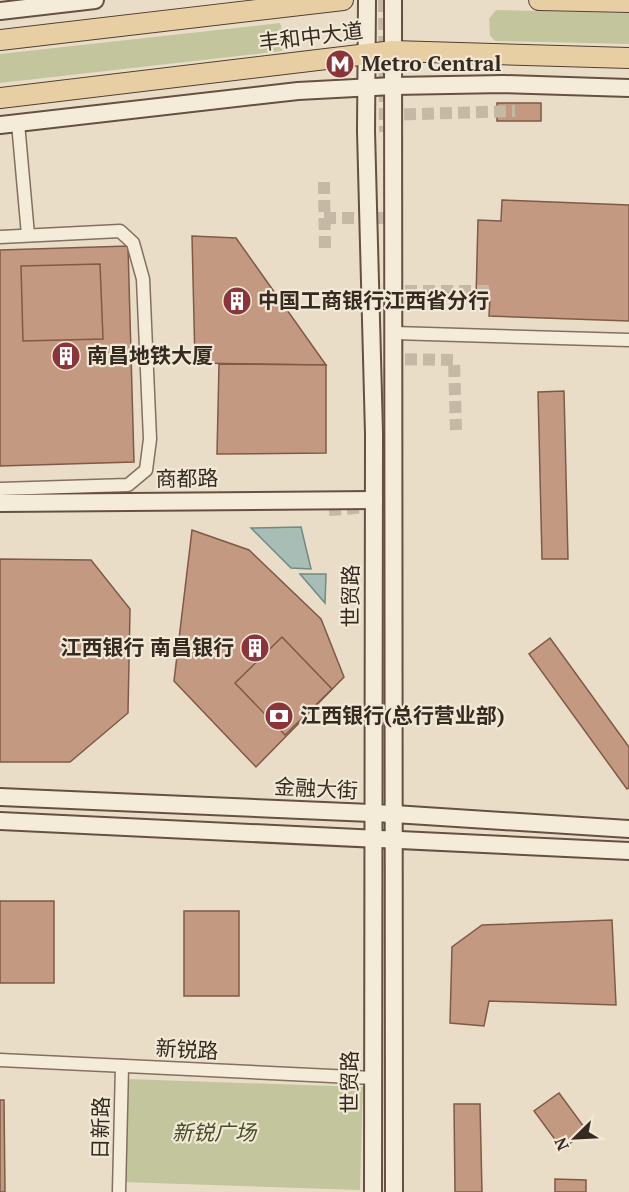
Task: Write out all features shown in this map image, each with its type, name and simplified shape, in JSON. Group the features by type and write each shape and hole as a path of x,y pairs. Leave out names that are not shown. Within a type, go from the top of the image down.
{"main road":[{"path":"0,11 95,0"},
{"path":"262,10 280,0"},
{"name":"丰和中大道","path":"0,40 343,0"},
{"name":"世贸路","path":"367,0 366,89 374,433 373,1192"},
{"name":"世贸路","path":"393,0 394,1192"},
{"path":"538,0 629,2"},
{"name":"丰和中大道","path":"0,98 393,51 629,58"},
{"path":"0,125 298,91 504,84 629,88"},
{"name":"商都路","path":"0,503 374,500"},
{"name":"金融大街","path":"0,797 394,814 629,829"},
{"path":"0,821 629,851"}],"street":[{"path":"18,123 28,235"},
{"path":"0,237 120,231 133,243 143,279 150,439 146,470 128,485 0,489"},
{"path":"394,333 629,340"},
{"name":"新锐路","path":"0,1060 373,1078"},
{"name":"日新路","path":"119,1192 122,1066"}],"green space":[{"path":"496,10 629,13 629,44 495,41 490,35 489,19"},
{"path":"280,23 284,37 282,51 0,83 0,54"},
{"name":"新锐广场","path":"126,1079 363,1087 360,1190 123,1182"}],"water":[{"path":"301,527 311,569 291,568 251,528"},
{"path":"300,574 326,574 325,603"}],"building":[{"path":"497,103 541,103 541,121 497,121"},
{"path":"502,200 629,205 629,321 489,316 490,298 476,298 478,220 501,221"},
{"name":"中国工商银行江西省分行","path":"192,236 236,238 326,365 195,363"},
{"name":"南昌地铁大厦","path":"128,246 134,462 0,466 0,250"},
{"path":"100,264 103,339 23,341 21,266"},
{"path":"219,364 326,365 326,453 217,454"},
{"path":"564,391 568,559 542,559 538,392"},
{"name":"江西银行 南昌银行","path":"192,530 249,550 321,619 344,677 256,767 174,681"},
{"path":"0,559 91,560 130,609 128,713 70,762 0,762"},
{"path":"282,637 332,689 285,735 235,683"},
{"path":"550,638 629,747 629,788 627,789 529,654"},
{"path":"0,901 54,901 54,983 0,983"},
{"path":"184,911 239,911 239,996 184,996"},
{"path":"612,920 616,1005 489,1001 484,1026 450,1023 452,947 482,925"},
{"path":"559,1093 587,1131 562,1149 534,1111"},
{"path":"0,1100 4,1100 5,1192 0,1192"},
{"path":"454,1104 480,1104 482,1192 455,1192"},
{"path":"555,1179 586,1180 586,1192 555,1192"}],"tunnel":[{"path":"384,0 385,132"},
{"path":"386,115 515,111"},
{"path":"324,182 325,248"},
{"path":"324,218 385,218"},
{"path":"387,291 493,291"},
{"path":"387,359 454,360 456,430"},
{"path":"329,510 385,506 385,486"}],"place":[{"name":"Metro Central","path":"340,64"},
{"name":"中国工商银行江西省分行","path":"237,301"},
{"name":"南昌地铁大厦","path":"66,356"},
{"name":"江西银行 南昌银行","path":"255,648"},
{"name":"江西银行(总行营业部)","path":"279,716"}]}
